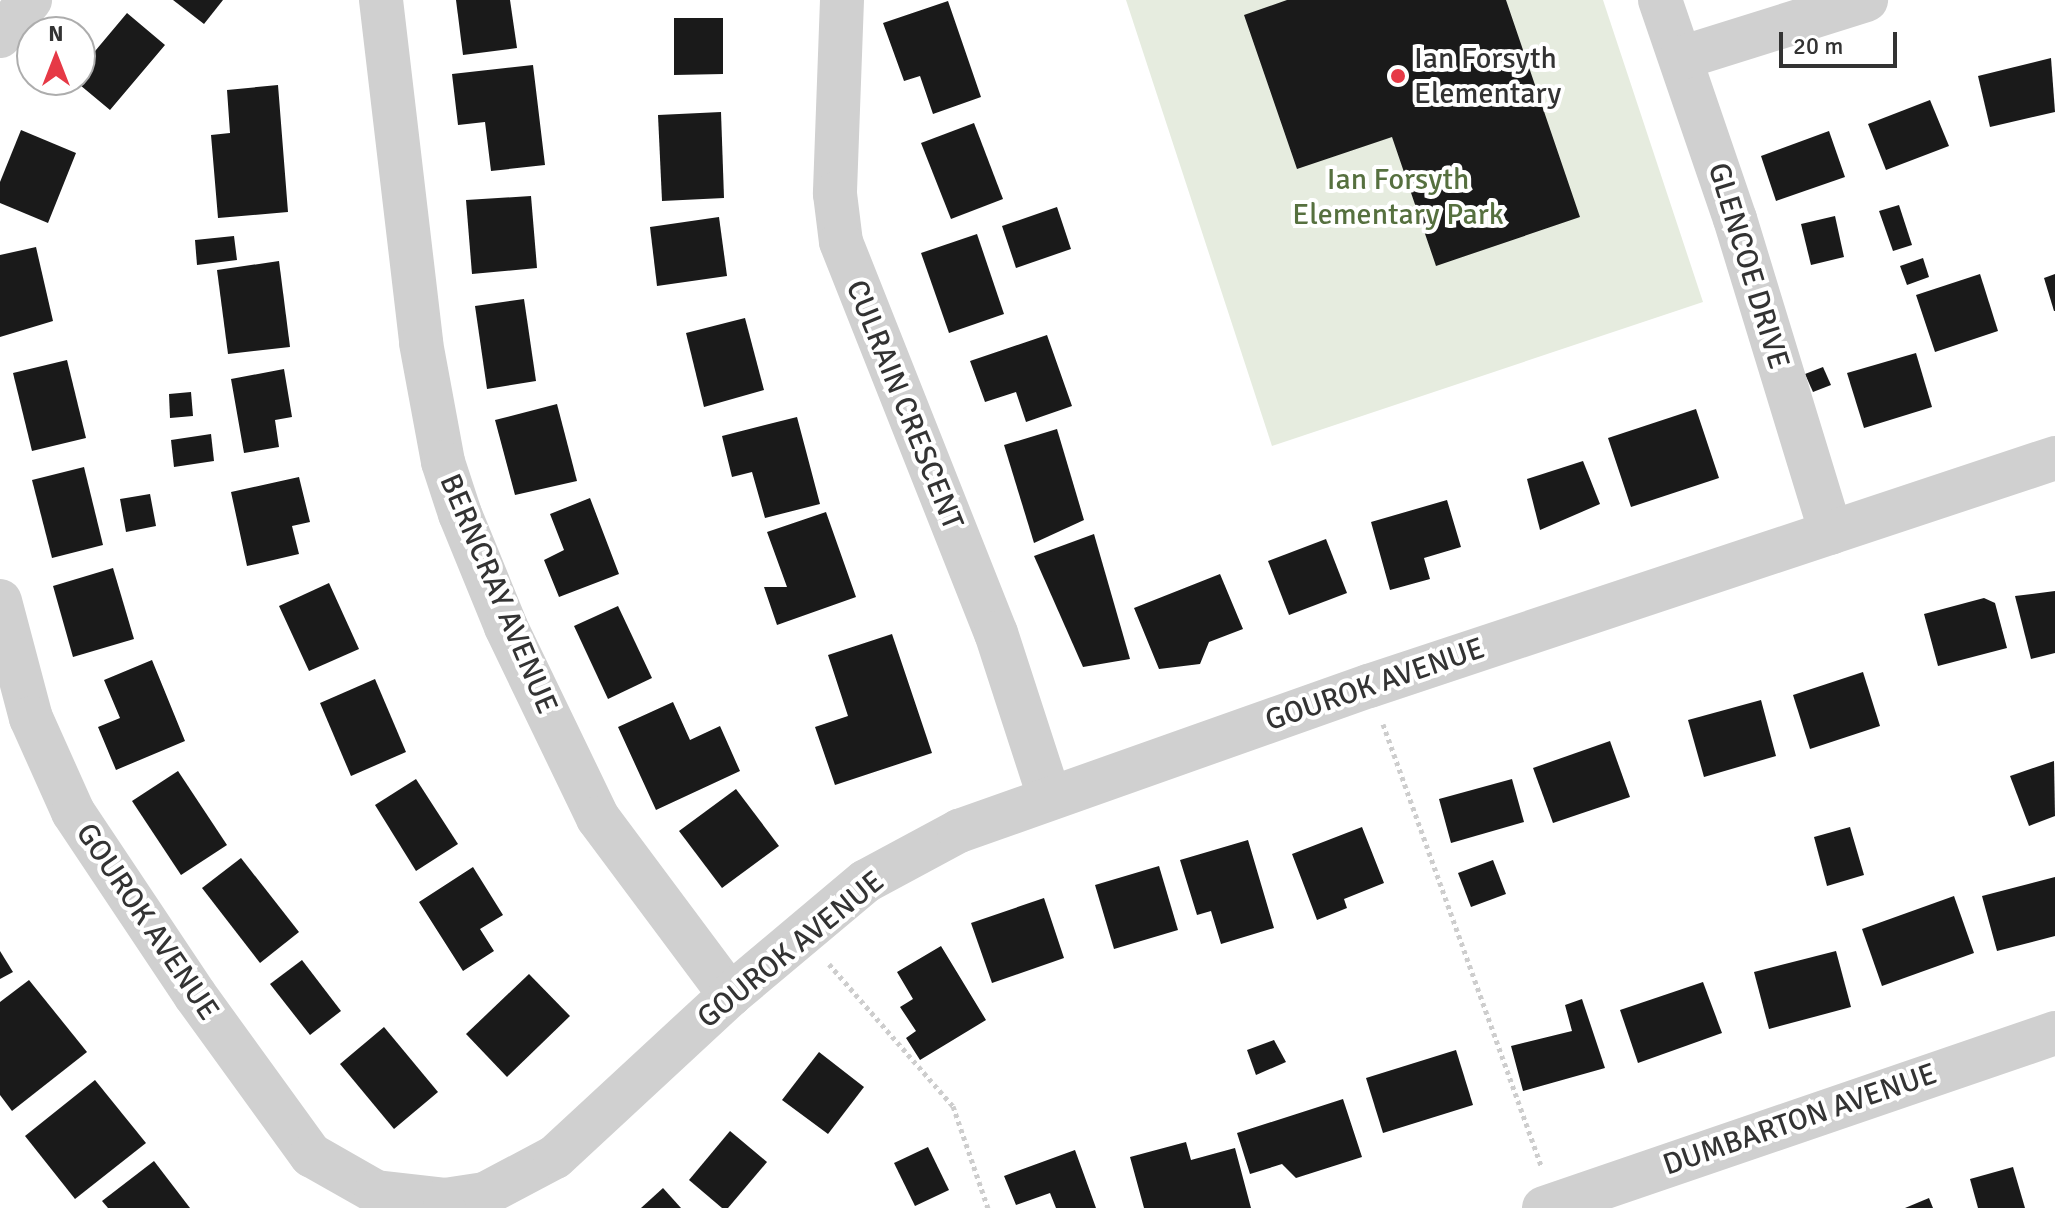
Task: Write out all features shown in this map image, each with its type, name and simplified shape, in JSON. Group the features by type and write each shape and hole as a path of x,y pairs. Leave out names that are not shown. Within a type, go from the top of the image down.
{"street":[{"path":"0,36 30,0"},
{"name":"BERNCRAY AVENUE","path":"381,0 421,343 443,462 460,514 506,627 598,818 730,995"},
{"name":"CULRAIN CRESCENT","path":"842,0 835,194 841,242 996,633 1049,796"},
{"name":"GLENCOE DRIVE","path":"1660,0 1831,533"},
{"path":"1681,58 1866,0"},
{"name":"GOUROK AVENUE","path":"0,601 31,718 73,812 195,995 302,1143 340,1175 376,1192 445,1200 485,1194 522,1178 555,1157 730,995 866,881 959,831 1049,796 1369,686 2055,458"},
{"name":"DUMBARTON AVENUE","path":"1549,1206 2055,1033"}],"path":[{"path":"1369,686 1549,1206"},
{"path":"802,933 953,1106 988,1208"}],"green space":[{"name":"Ian Forsyth Elementary Park","path":"1126,0 1603,0 1703,302 1272,446"}],"building":[{"path":"173,0 223,0 204,24"},
{"path":"456,0 510,0 517,48 463,55"},
{"name":"Ian Forsyth Elementary","path":"1287,0 1506,0 1580,217 1436,266 1392,137 1297,169 1244,15"},
{"path":"948,1 981,97 933,114 920,76 904,81 883,23"},
{"path":"127,13 165,45 110,110 93,96 96,96 96,50"},
{"path":"674,18 723,18 723,74 674,75"},
{"path":"2051,58 2055,112 1990,127 1978,76"},
{"path":"533,65 545,165 491,171 485,122 458,125 452,74"},
{"path":"278,85 288,212 218,218 211,135 230,133 227,90"},
{"path":"1930,100 1949,146 1886,170 1868,124"},
{"path":"721,112 724,198 662,201 658,115"},
{"path":"974,123 1003,199 951,219 921,143"},
{"path":"21,130 76,153 48,223 0,203 0,182"},
{"path":"1829,131 1845,177 1776,201 1761,156"},
{"path":"531,196 537,268 472,274 466,200"},
{"path":"1899,205 1912,245 1893,251 1879,211"},
{"path":"1057,207 1071,249 1016,268 1002,226"},
{"path":"1835,216 1844,257 1811,265 1801,224"},
{"path":"719,217 727,276 657,286 650,227"},
{"path":"977,234 1004,314 949,333 921,253"},
{"path":"234,236 237,260 197,265 195,240"},
{"path":"36,247 53,321 0,337 0,255"},
{"path":"1923,258 1929,277 1907,285 1900,266"},
{"path":"279,261 290,347 228,354 217,270"},
{"path":"1980,274 1998,331 1935,352 1916,295"},
{"path":"2055,274 2055,311 2054,311 2044,278"},
{"path":"524,299 536,381 487,389 475,306"},
{"path":"745,318 764,390 704,407 686,333"},
{"path":"1047,335 1072,406 1026,422 1016,392 985,402 970,361"},
{"path":"1916,353 1932,407 1864,428 1847,373"},
{"path":"67,360 86,438 32,451 13,373"},
{"path":"1823,367 1831,385 1813,392 1805,374"},
{"path":"284,369 292,417 275,420 279,447 244,453 231,379"},
{"path":"191,392 193,416 170,418 169,394"},
{"path":"557,404 577,481 515,495 495,420"},
{"path":"1696,409 1719,478 1631,507 1608,438"},
{"path":"797,417 820,504 765,518 752,472 732,477 722,436"},
{"path":"1057,429 1084,520 1034,543 1004,445"},
{"path":"211,434 214,461 174,467 171,440"},
{"path":"1583,461 1600,504 1540,530 1527,479"},
{"path":"84,467 103,545 52,558 32,480"},
{"path":"299,477 310,522 292,526 299,554 247,566 231,492"},
{"path":"150,494 156,526 126,532 120,499"},
{"path":"590,498 619,574 559,597 544,560 564,550 550,514"},
{"path":"1447,500 1461,547 1424,558 1430,579 1390,590 1371,522"},
{"path":"826,512 856,597 777,625 764,587 787,587 767,532"},
{"path":"1094,534 1130,659 1083,667 1034,556"},
{"path":"1326,539 1347,593 1289,615 1268,561"},
{"path":"113,568 134,639 73,657 53,586"},
{"path":"1220,574 1243,629 1209,642 1200,664 1159,669 1134,608"},
{"path":"329,583 359,649 309,671 279,606"},
{"path":"2055,591 2055,653 2031,659 2015,596"},
{"path":"1984,598 1995,603 2007,648 1938,666 1924,614"},
{"path":"618,606 652,678 608,699 574,626"},
{"path":"892,634 932,753 835,785 815,727 848,716 828,655"},
{"path":"152,660 185,741 116,770 98,727 120,718 104,680"},
{"path":"1863,672 1880,726 1810,749 1793,695"},
{"path":"375,679 406,752 351,776 320,703"},
{"path":"1761,700 1776,756 1704,777 1688,720"},
{"path":"673,702 690,740 720,726 740,771 656,810 618,727"},
{"path":"1610,741 1630,797 1553,823 1533,768"},
{"path":"2054,761 2055,816 2029,826 2010,776"},
{"path":"178,771 227,845 181,875 132,801"},
{"path":"416,779 458,844 416,871 375,805"},
{"path":"1512,779 1524,822 1451,843 1439,799"},
{"path":"736,789 779,846 722,888 679,831"},
{"path":"1362,827 1384,883 1344,899 1347,908 1317,920 1292,854"},
{"path":"1850,827 1864,875 1827,886 1814,837"},
{"path":"1248,840 1274,928 1221,944 1211,911 1197,915 1180,860"},
{"path":"241,858 299,932 260,963 202,888"},
{"path":"1493,860 1506,894 1471,907 1458,873"},
{"path":"1159,866 1178,930 1114,949 1095,885"},
{"path":"473,867 503,915 480,929 494,951 463,971 419,902"},
{"path":"2055,877 2055,936 1997,951 1982,896"},
{"path":"1954,896 1974,953 1882,986 1862,929"},
{"path":"1044,898 1064,958 992,983 971,923"},
{"path":"941,946 986,1020 920,1060 906,1038 916,1031 900,1007 913,999 897,972"},
{"path":"0,951 13,972 0,979"},
{"path":"1836,951 1851,1007 1769,1029 1754,972"},
{"path":"302,960 341,1011 310,1035 270,984"},
{"path":"529,974 570,1016 507,1077 466,1034"},
{"path":"29,980 87,1052 12,1111 0,1095 0,1002"},
{"path":"1703,982 1722,1033 1638,1063 1620,1010"},
{"path":"1582,999 1605,1068 1523,1091 1511,1046 1572,1031 1565,1005"},
{"path":"384,1027 438,1092 394,1129 340,1064"},
{"path":"1274,1040 1286,1062 1256,1075 1247,1050"},
{"path":"1456,1050 1473,1105 1383,1133 1366,1078"},
{"path":"819,1052 864,1087 828,1134 782,1100"},
{"path":"95,1080 146,1143 75,1199 25,1136"},
{"path":"1343,1099 1362,1157 1296,1178 1282,1164 1250,1174 1237,1133"},
{"path":"730,1131 767,1162 728,1208 722,1208 689,1180"},
{"path":"1186,1142 1191,1160 1235,1148 1251,1208 1144,1208 1130,1157"},
{"path":"928,1147 949,1190 915,1206 894,1163"},
{"path":"1075,1150 1096,1208 1056,1208 1050,1193 1016,1205 1004,1176"},
{"path":"154,1161 190,1208 108,1208 102,1201"},
{"path":"2013,1167 2025,1208 1978,1208 1970,1179"},
{"path":"663,1188 681,1208 641,1208"},
{"path":"1929,1198 1933,1208 1905,1208"}],"place":[{"name":"Ian Forsyth Elementary","path":"1398,76"}]}
